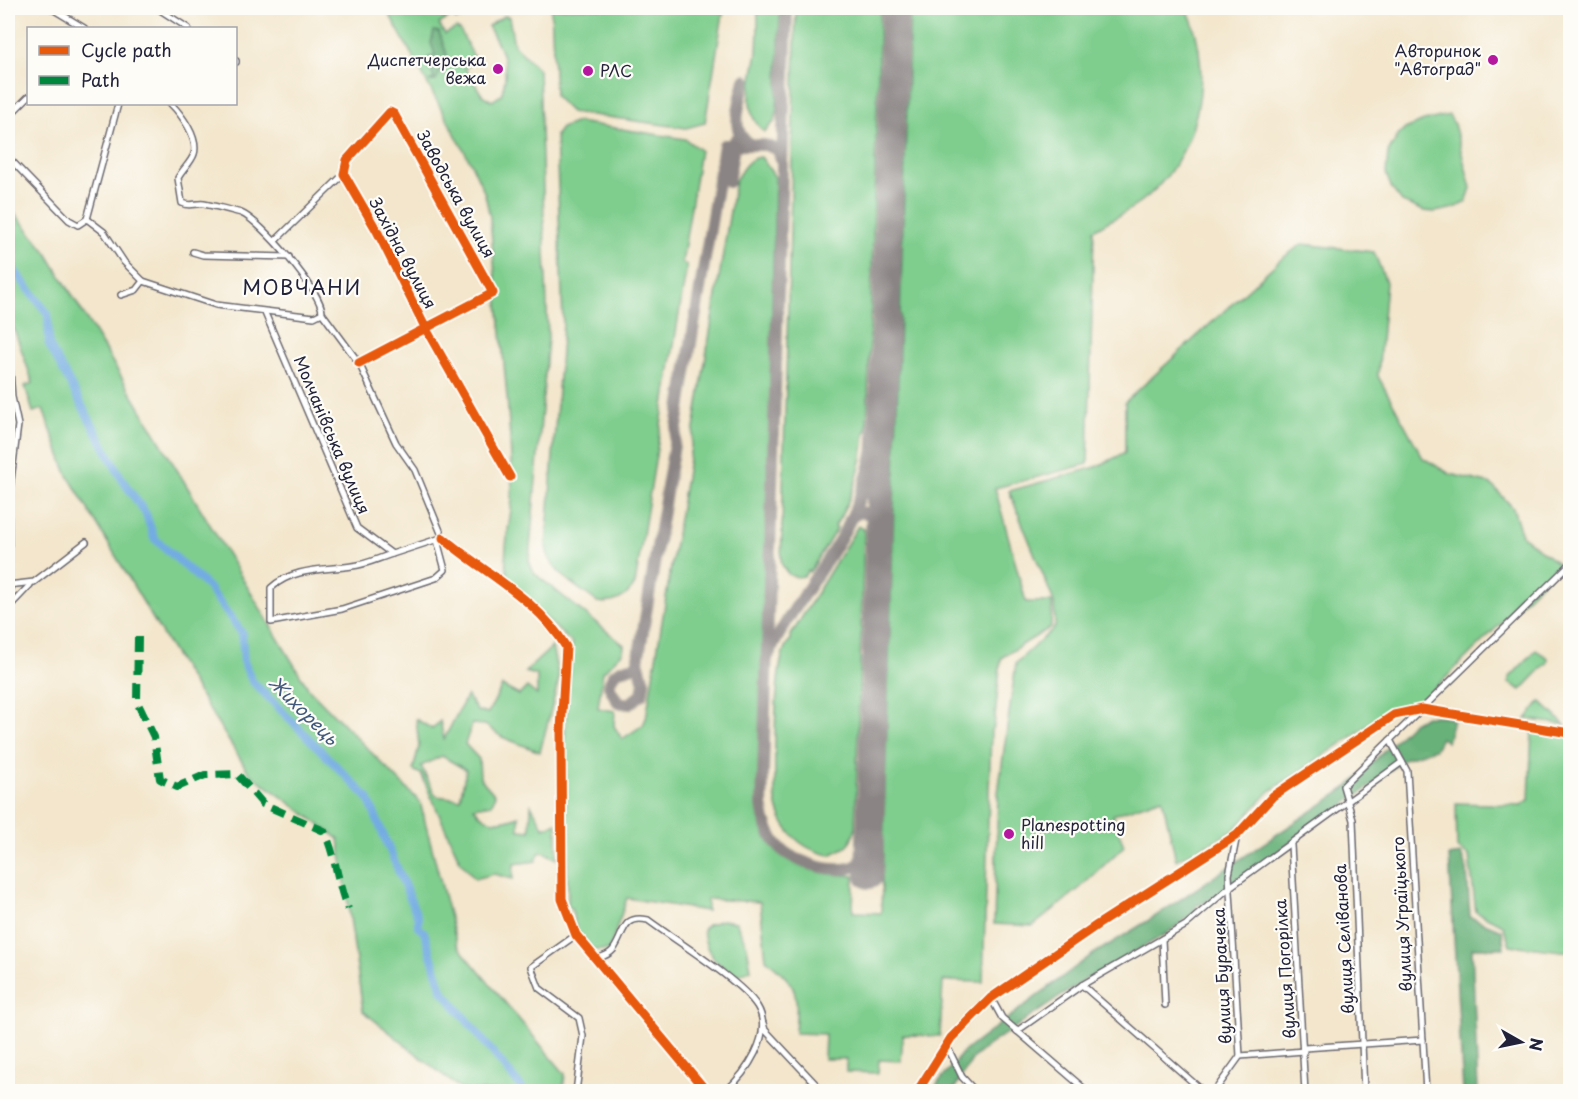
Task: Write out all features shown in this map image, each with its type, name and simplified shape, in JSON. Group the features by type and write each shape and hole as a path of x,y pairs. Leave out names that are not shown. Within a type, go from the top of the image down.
{"street":[{"path":"51,8 82,27"},
{"path":"157,8 186,27"},
{"path":"8,117 27,98"},
{"path":"8,157 69,220 78,225 87,219 118,105"},
{"path":"172,105 182,117 194,146 194,154 178,178 179,196 182,202 186,205 204,204 244,214 275,241 289,257 320,303 322,313 359,363 396,443 415,470 440,539 445,570 436,578 342,609 271,621 271,588 280,579 319,569 354,566 440,539"},
{"name":"Заводська вулиця","path":"344,174 347,160 390,112 394,114 493,293 426,329"},
{"path":"275,241 344,174"},
{"name":"Західна вулиця","path":"344,174 377,231 426,329 510,477"},
{"path":"87,219 104,232 124,262 142,281 216,305 314,317 322,313"},
{"path":"193,252 203,255 289,257"},
{"path":"121,295 136,290 142,281"},
{"name":"Молчанівська вулиця","path":"266,312 357,528 392,554"},
{"path":"359,363 426,329"},
{"path":"8,342 10,396 18,414 8,503 10,606"},
{"path":"440,539 507,586 539,614 559,636 567,656 561,730 562,899 576,935 707,1092"},
{"path":"10,606 22,591 86,542"},
{"path":"1390,740 1570,564"},
{"path":"8,585 34,582"},
{"path":"917,1092 946,1044 990,998 1097,925 1237,835 1273,796 1394,715 1422,709 1570,733"},
{"name":"вулиця Уграїцького","path":"1390,740 1407,771 1426,1092"},
{"name":"вулиця Селіванова","path":"1364,1092 1353,820 1343,786 1390,740"},
{"path":"1017,1031 1082,985 1142,948 1186,925 1230,887 1291,845 1402,762"},
{"name":"вулиця Бурачека","path":"1214,1092 1240,1056 1228,875 1237,835"},
{"name":"вулиця Погорілка","path":"1291,845 1305,1092"},
{"path":"596,959 612,952 627,922 637,917 648,920 738,986 758,1007 765,1030 823,1092"},
{"path":"576,935 531,967 539,988 579,1018 584,1036 576,1092"},
{"path":"1162,939 1165,1005"},
{"path":"1082,985 1204,1092"},
{"path":"990,998 1002,1018 1088,1092"},
{"path":"725,1092 752,1058 761,1039 762,1019"},
{"path":"1240,1056 1363,1043 1423,1040"},
{"path":"946,1044 962,1077 976,1092"}],"green space":[{"path":"386,8 465,8 463,16 456,20 453,15 439,24 445,34 456,28 460,30 474,57 473,63 465,68 482,95 492,101 501,95 505,67 501,51 488,26 504,16 509,17 514,45 539,70 548,338 529,561 534,573 624,645 623,652 603,672 598,708 615,711 614,726 622,739 643,725 646,718 735,181 752,159 761,157 775,177 760,807 773,839 782,851 793,860 819,871 854,876 853,912 881,913 910,8 1187,8 1196,34 1200,60 1200,87 1196,114 1188,140 1175,164 1159,186 1138,204 1094,230 1088,464 995,488 1026,602 1052,602 1051,627 1001,658 994,727 991,730 983,982 943,981 940,1036 903,1035 901,1061 879,1060 878,1073 846,1072 846,1059 824,1059 825,1034 795,1033 796,999 794,991 785,976 766,959 760,902 707,899 707,911 627,898 609,950 593,950 577,931 571,908 568,907 565,733 572,643 514,588 506,567 506,543 512,495 511,460 490,217 485,194 471,163"},
{"path":"551,8 724,8 705,123 686,128 571,112 555,96"},
{"path":"758,8 780,8 777,113 774,122 764,132 756,123 750,104 757,51"},
{"path":"796,8 880,8 867,431 856,480 835,526 837,528 810,572 808,571 804,576 795,577 787,573 781,563"},
{"path":"434,31 439,32 447,55 436,81 429,81 434,79 428,58 435,55 431,43"},
{"path":"1449,115 1454,124 1471,188 1466,202 1455,208 1435,212 1424,211 1402,202 1392,189 1386,174 1388,153 1397,137 1405,129 1424,121"},
{"path":"577,122 685,139 700,150 682,263 687,265 635,584 624,597 609,602 597,602 559,572 546,547 563,324 556,135 561,128"},
{"path":"8,205 47,253 308,688 420,802 457,945 565,1074 563,1091 463,1091 363,1011 339,839 249,773 165,639 67,474 43,409 33,412 25,386 33,383 14,329 8,323"},
{"path":"1302,244 1374,252 1386,282 1378,376 1423,458 1450,474 1491,484 1513,508 1522,536 1560,565 1418,705 1386,710 1359,732 1270,791 1232,832 1176,860 1162,798 1113,815 1124,846 1080,888 1033,926 994,924 998,793 1016,663 1055,627 1054,602 1009,491 1096,467 1125,453 1125,402 1280,260"},
{"path":"858,526 864,529 855,831 848,846 830,855 818,852 799,841 791,834 780,815 775,792 778,685 780,663 785,648 791,640 791,635"},
{"path":"552,647 559,679 540,752 502,737 485,725 472,724 465,744 479,759 480,778 495,795 492,804 474,807 483,817 494,821 519,816 519,830 530,831 531,805 544,828 557,823 557,859 544,852 539,853 536,861 514,864 513,879 494,874 475,879 460,861 421,774 413,770 419,746 416,719 432,729 440,721 444,739 467,695 477,711 488,713 502,686 519,695 527,687 537,695 537,675 525,672","holes":["442,756 466,770 460,799 436,796 421,766"]},
{"path":"1536,650 1548,658 1548,662 1521,690 1509,683 1509,678"},
{"path":"1541,702 1565,725 1526,719"},
{"path":"1426,716 1443,716 1453,720 1447,742 1441,738 1435,749 1404,759 1371,786 1206,902 1196,906 1194,913 1166,934 1088,978 989,1045 973,1058 953,1091 934,1092 937,1084 963,1052 1090,956 1154,917 1349,786 1411,724"},
{"path":"1532,729 1570,735 1570,952 1510,945 1503,925 1476,912 1469,856 1457,848 1456,803 1521,805 1529,800"},
{"path":"1461,854 1467,870 1470,917 1502,930 1504,948 1472,948 1478,1091 1463,1091 1449,856"},
{"path":"722,920 736,922 747,946 751,969 739,975 718,963 706,946 703,930 707,925"}],"waterway":[{"name":"Жихорець","path":"8,262 48,314 49,345 123,481 146,514 154,538 208,587 242,633 244,663 252,681 368,798 418,918 418,927 424,932 442,990 525,1092"}],"taxiway":[{"path":"787,8 762,805 768,828 776,843 787,854 807,863 831,869 852,867 864,859 870,842"},
{"path":"745,80 739,106 738,124 739,132 751,144"},
{"path":"728,182 735,140"},
{"path":"638,661 644,682 642,694 629,704 618,702 609,686 610,681 615,673 637,666 638,661 724,145 765,145 778,150 782,162"},
{"path":"768,656 784,626 849,523 869,471 883,400"},
{"path":"850,519 859,513 867,513 871,515 879,528"}],"runway":[{"path":"869,875 895,8"}],"marked path":[{"path":"138,637 137,702 154,737 160,779 177,787 205,775 237,774 263,804 324,831 348,909"}],"cycle path":[{"path":"359,363 493,293 394,114 390,112 347,160 344,174 377,231 426,329 510,477"},
{"path":"443,538 526,601 541,615 566,647 561,730 562,899 576,935 707,1092"},
{"path":"917,1092 951,1038 991,998 1097,925 1237,835 1273,796 1394,715 1422,709 1570,733"}],"place":[{"name":"Авторинок \"Автоград\"","path":"1493,60"},
{"name":"Диспетчерська вежа","path":"498,69"},
{"name":"РЛС","path":"588,71"},
{"name":"Planespotting hill","path":"1009,834"}],"district":[{"name":"МОВЧАНИ","path":"302,288"}]}
